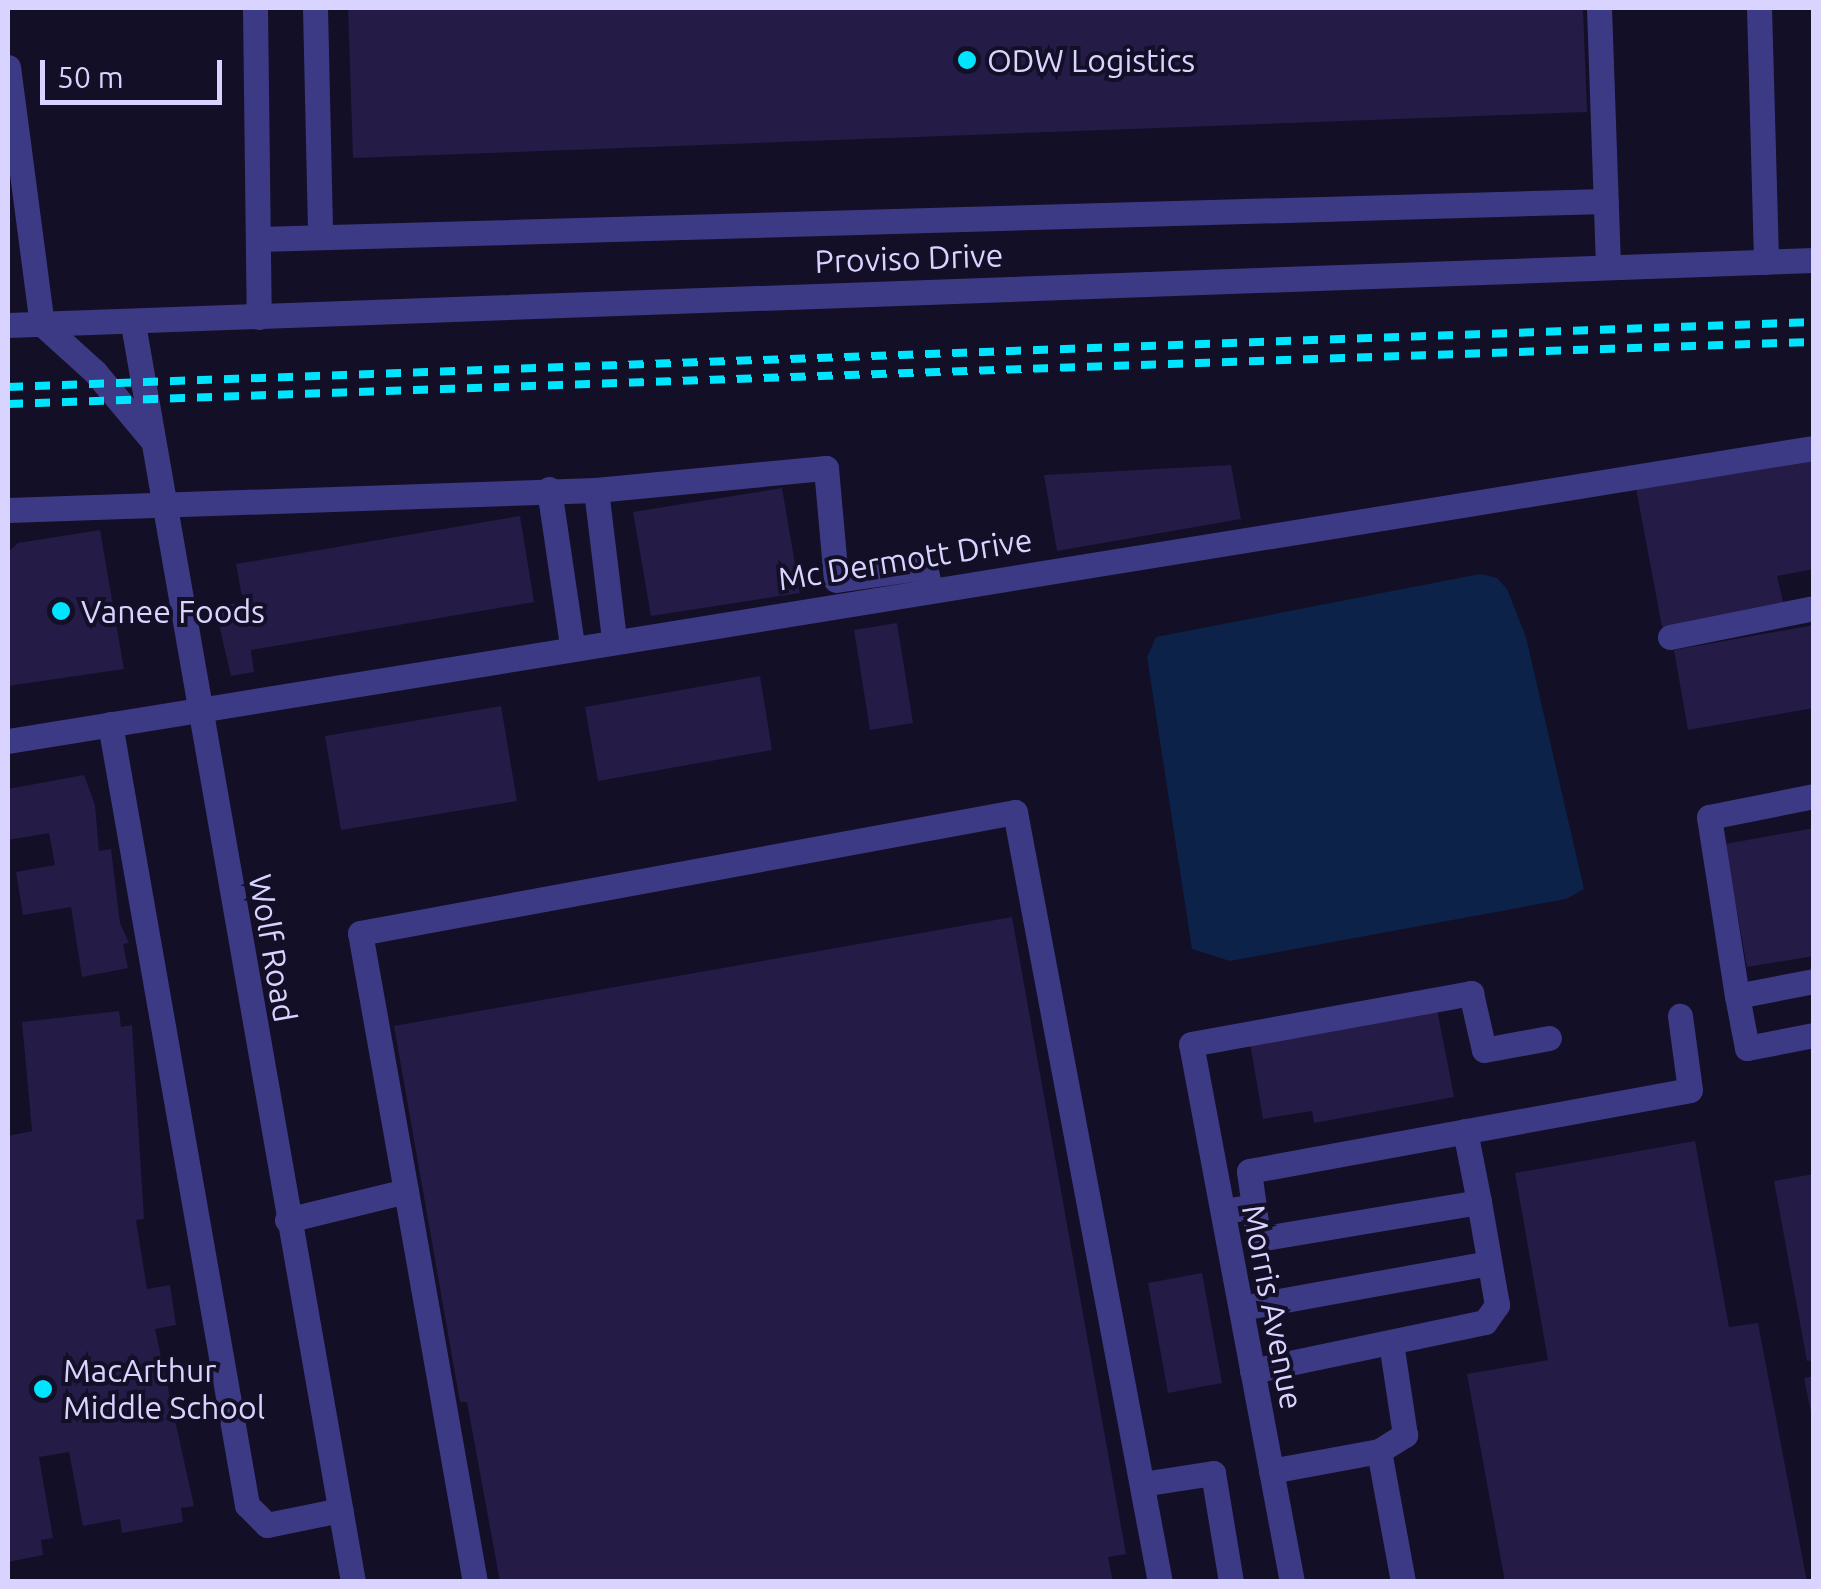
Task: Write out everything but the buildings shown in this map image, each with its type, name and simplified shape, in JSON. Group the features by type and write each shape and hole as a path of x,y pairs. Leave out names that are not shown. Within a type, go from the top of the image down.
{"street":[{"path":"255,8 259,317"},
{"path":"316,8 320,237"},
{"path":"1599,8 1608,266"},
{"path":"1760,8 1766,262"},
{"path":"8,68 42,324 95,372 153,441"},
{"path":"258,239 1606,201"},
{"name":"Proviso Drive","path":"8,324 133,324 1814,260"},
{"name":"Wolf Road","path":"133,324 353,1582"},
{"name":"Mc Dermott Drive","path":"8,740 572,644 1814,448"},
{"path":"8,510 164,501 596,490 826,468 836,580 925,567 930,588"},
{"path":"549,489 572,644"},
{"path":"596,490 614,638"},
{"path":"1670,637 1814,608"},
{"path":"110,724 247,1505 267,1525 340,1510"},
{"path":"1814,796 1709,818 1746,1048 1814,1035"},
{"path":"476,1582 360,933 1015,812 1160,1582"},
{"path":"1738,996 1814,981"},
{"name":"Morris Avenue","path":"1292,1582 1191,1044 1470,993 1484,1050 1549,1038"},
{"path":"1479,1202 1258,1239 1249,1171 1690,1090 1680,1016"},
{"path":"1252,1371 1485,1322 1497,1305 1464,1132"},
{"path":"287,1220 406,1191"},
{"path":"1222,1211 1254,1207"},
{"path":"1240,1308 1489,1263"},
{"path":"1271,1471 1379,1451 1405,1435 1391,1342"},
{"path":"1379,1451 1403,1582"},
{"path":"1142,1484 1213,1473 1231,1582"}],"water":[{"path":"1480,574 1497,578 1507,589 1526,637 1584,889 1566,899 1230,961 1192,949 1147,657 1156,637"}],"railway":[{"path":"8,387 1814,322"},
{"path":"8,404 1814,342"}],"place":[{"name":"ODW Logistics","path":"967,60"},
{"name":"Vanee Foods","path":"61,611"},
{"name":"MacArthur Middle School","path":"43,1389"}]}
